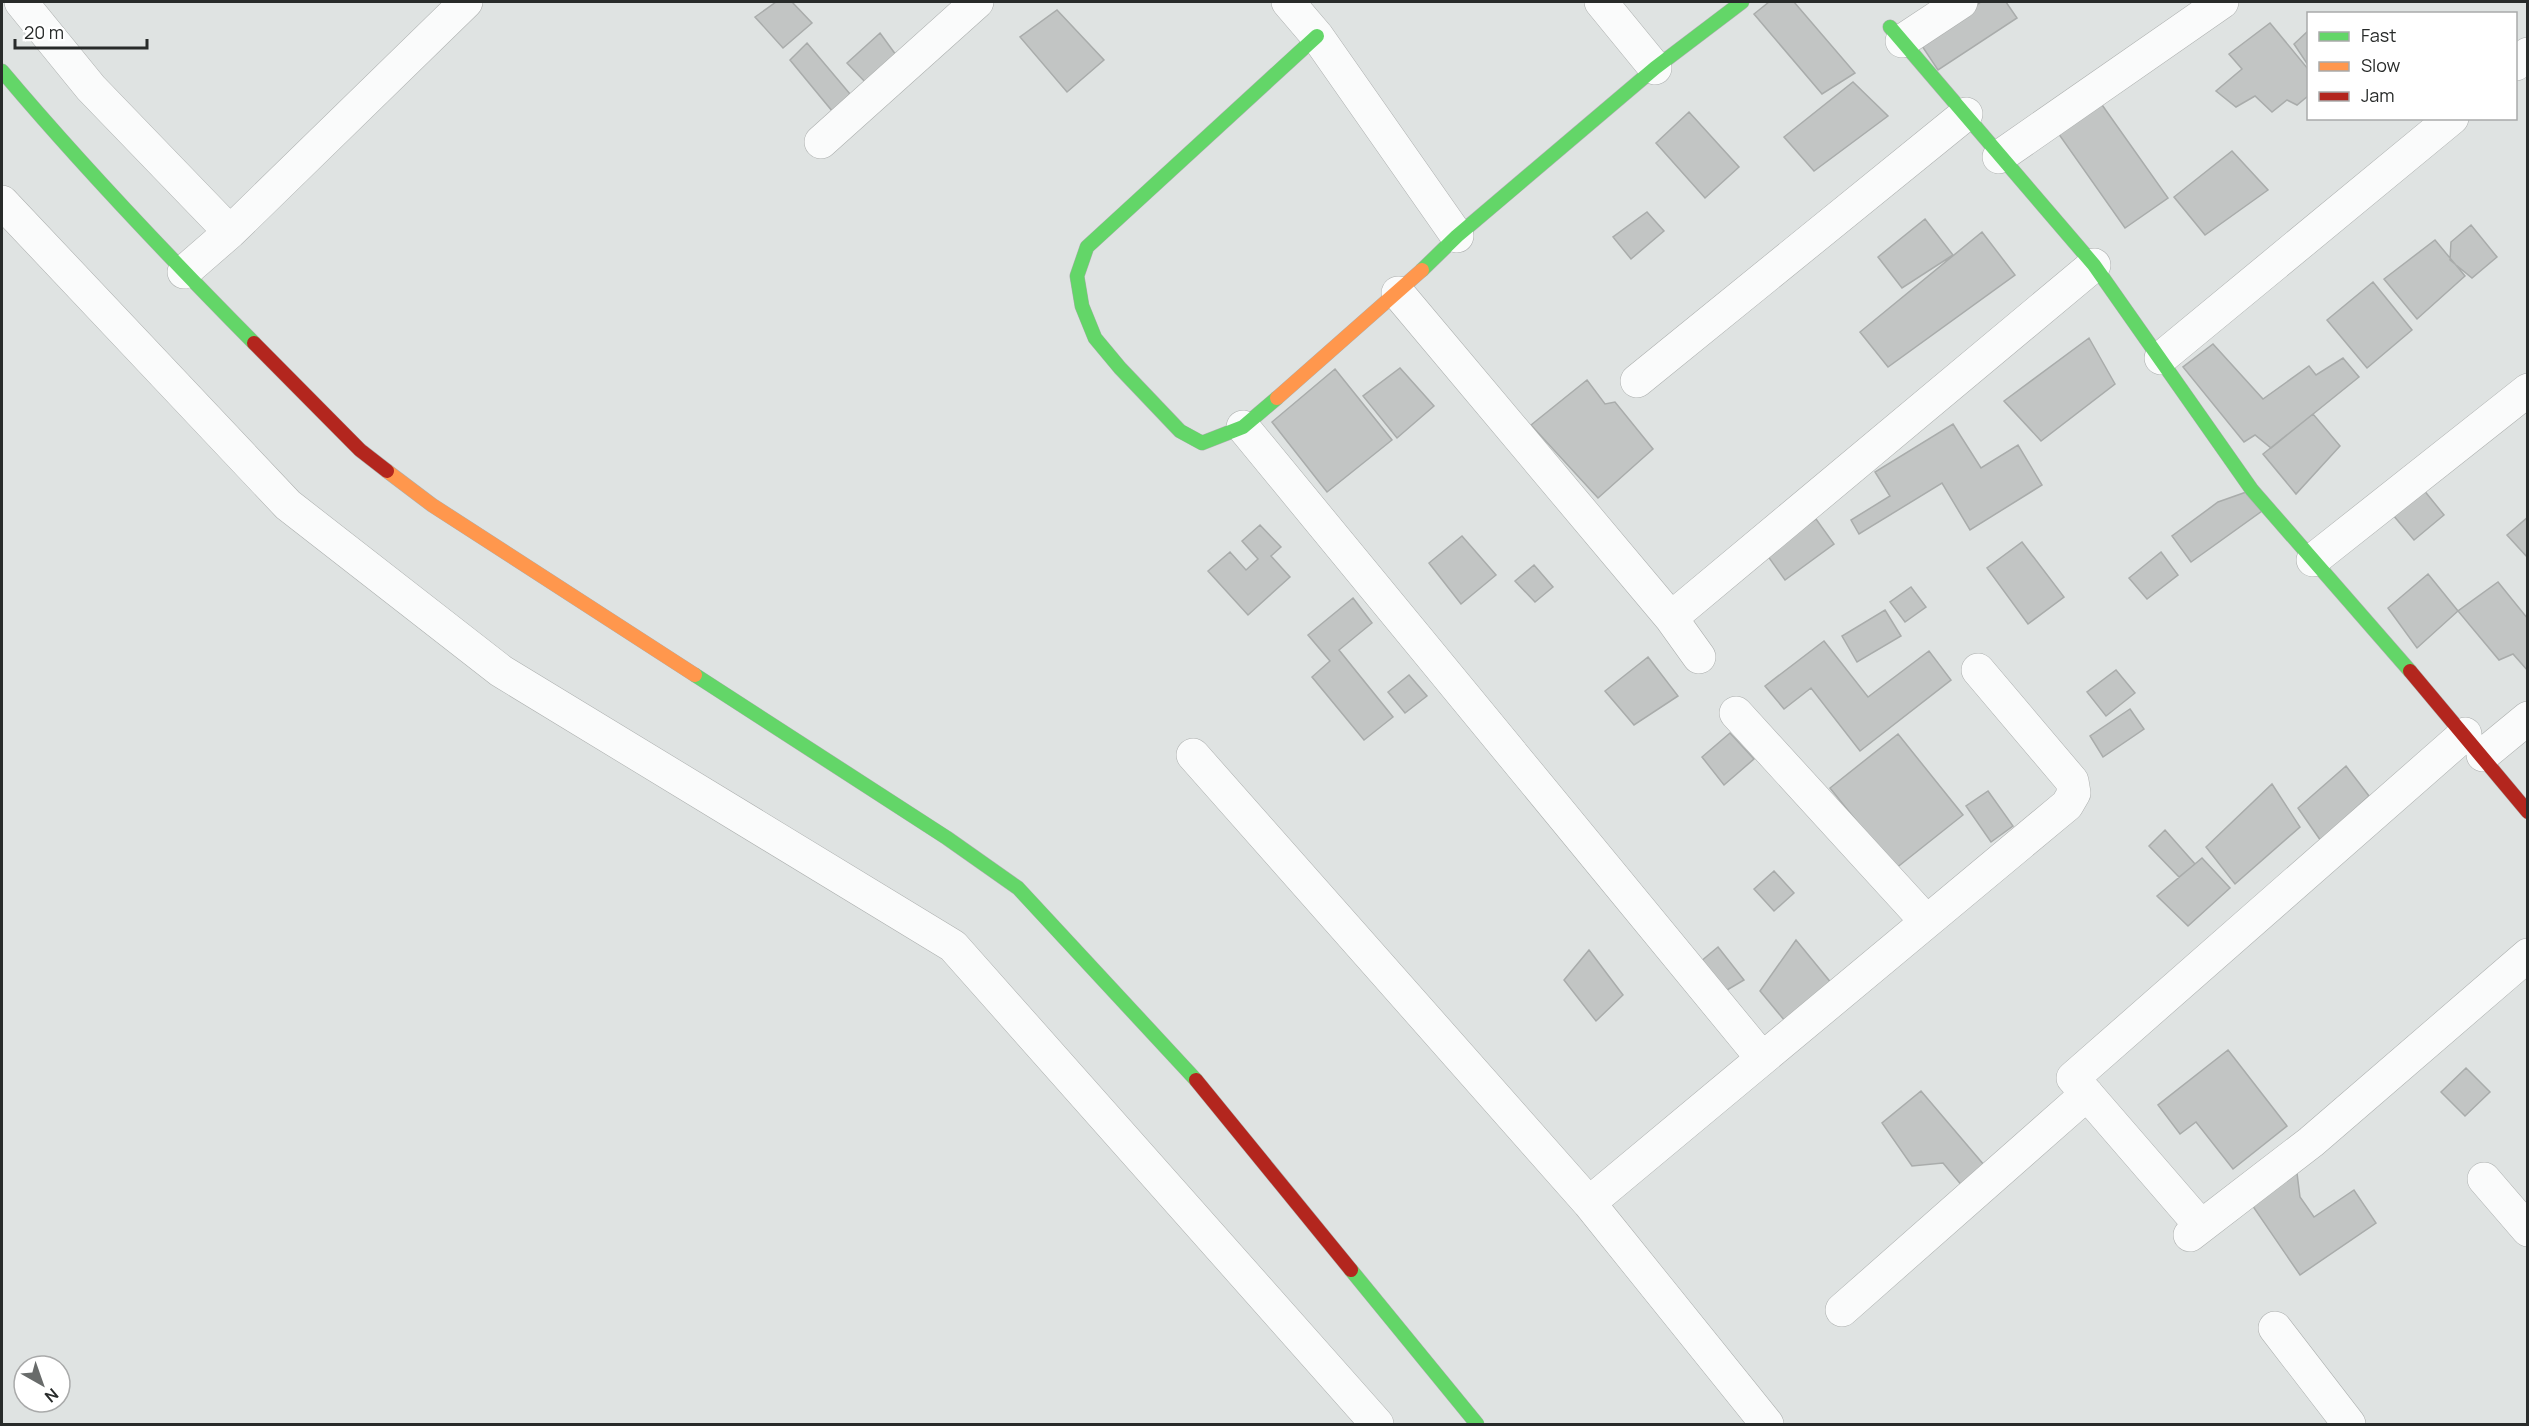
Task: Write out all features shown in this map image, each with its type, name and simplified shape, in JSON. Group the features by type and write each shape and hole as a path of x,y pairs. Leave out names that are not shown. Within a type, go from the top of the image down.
{"street":[{"path":"21,2 91,88 230,232"},
{"path":"184,272 230,232 466,2"},
{"path":"821,142 977,2"},
{"path":"1288,2 1317,36 1457,236"},
{"path":"1601,2 1655,68"},
{"path":"1317,36 1087,247 1077,276 1082,306 1095,338 1180,431 1202,443 1243,427 1398,293 1457,236 1655,68 1742,2"},
{"path":"1961,2 1896,34 1966,114 1999,157 2094,265 2252,490 2474,744 2528,812"},
{"path":"1999,157 2222,2"},
{"path":"2,71 50,128 184,272 360,450 432,505 947,838 1018,888 1186,1068 1477,1425"},
{"path":"1637,381 1966,114"},
{"path":"2161,358 2450,120"},
{"path":"2,202 288,506 501,671 953,946 1377,1425"},
{"path":"1671,618 2094,265"},
{"path":"1398,293 1671,618 1700,657"},
{"path":"2313,560 2528,390"},
{"path":"1243,427 1762,1058"},
{"path":"1589,1203 2067,805 2074,793 2072,781 1978,670"},
{"path":"1736,713 1926,921"},
{"path":"2528,718 2474,744 2073,1078 2196,1230 2311,1142 2528,955"},
{"path":"1193,755 1589,1203 1767,1425"},
{"path":"1842,1310 2087,1094"},
{"path":"2484,1179 2528,1230"},
{"path":"2275,1328 2349,1425"}],"building":[{"path":"776,2 792,2 812,23 783,48 755,17"},
{"path":"1769,2 1794,2 1855,73 1822,94 1754,14"},
{"path":"1981,2 2006,2 2017,18 1938,70 1920,43"},
{"path":"1057,10 1104,60 1067,92 1020,37"},
{"path":"2270,23 2307,68 2307,97 2297,105 2287,100 2272,112 2255,96 2236,107 2216,91 2242,69 2229,54"},
{"path":"2307,32 2307,64 2294,44"},
{"path":"880,33 896,55 867,84 847,63"},
{"path":"807,43 850,94 833,112 790,60"},
{"path":"1853,82 1888,116 1814,171 1784,137"},
{"path":"2100,102 2168,198 2125,228 2058,133"},
{"path":"1689,112 1739,167 1705,198 1656,143"},
{"path":"2232,151 2268,190 2205,235 2174,197"},
{"path":"1647,212 1664,231 1631,259 1613,237"},
{"path":"1925,219 1953,255 1902,288 1878,257"},
{"path":"2471,225 2497,257 2472,278 2450,260 2451,242"},
{"path":"1982,232 2015,275 1888,367 1860,332"},
{"path":"2435,240 2465,276 2417,319 2384,279"},
{"path":"2373,282 2412,330 2367,368 2327,320"},
{"path":"2089,338 2115,384 2041,441 2004,401"},
{"path":"2213,344 2263,399 2309,366 2316,375 2343,358 2359,377 2271,448 2255,435 2244,442 2183,367"},
{"path":"1400,368 1434,406 1397,438 1363,396"},
{"path":"1335,369 1392,440 1327,492 1272,422"},
{"path":"1587,380 1605,404 1615,402 1653,449 1598,498 1531,425"},
{"path":"2313,414 2340,446 2296,494 2263,454"},
{"path":"1953,424 1981,468 2018,445 2042,485 1970,530 1942,483 1859,534 1851,520 1890,496 1875,472"},
{"path":"2423,489 2444,515 2414,540 2393,515"},
{"path":"2252,490 2262,511 2191,562 2172,536 2218,502"},
{"path":"2528,517 2528,558 2507,535"},
{"path":"1816,519 1834,544 1785,580 1767,555"},
{"path":"1260,525 1281,547 1271,556 1290,577 1248,615 1208,571 1230,552 1246,570 1258,559 1242,541"},
{"path":"1462,536 1496,575 1461,604 1429,563"},
{"path":"2022,542 2064,597 2028,624 1987,568"},
{"path":"2161,552 2178,575 2147,599 2129,578"},
{"path":"1534,565 1553,587 1535,602 1515,581"},
{"path":"2428,574 2458,611 2417,648 2388,608"},
{"path":"2498,582 2528,619 2528,671 2513,654 2499,660 2458,611"},
{"path":"1911,587 1926,607 1905,622 1890,602"},
{"path":"1353,598 1372,623 1339,650 1393,717 1364,740 1312,677 1330,661 1308,635"},
{"path":"1885,610 1901,636 1857,662 1842,636"},
{"path":"1824,641 1868,697 1929,651 1951,680 1860,751 1811,688 1784,709 1765,686"},
{"path":"1648,657 1678,696 1634,725 1605,691"},
{"path":"2116,670 2135,693 2106,716 2087,692"},
{"path":"1409,675 1427,696 1405,713 1388,692"},
{"path":"2130,709 2144,729 2103,757 2090,736"},
{"path":"1730,733 1754,759 1724,785 1702,757"},
{"path":"1898,734 1963,815 1895,869 1830,788"},
{"path":"2346,766 2369,796 2321,841 2298,808"},
{"path":"2272,784 2300,827 2235,884 2206,847"},
{"path":"1988,791 2013,826 1991,842 1966,806"},
{"path":"2165,830 2195,864 2179,877 2149,846"},
{"path":"2202,858 2230,888 2188,926 2157,896"},
{"path":"1774,871 1794,893 1774,911 1754,889"},
{"path":"1796,940 1837,990 1790,1027 1760,991"},
{"path":"1718,947 1744,980 1727,990 1700,962"},
{"path":"1589,950 1623,995 1596,1021 1564,980"},
{"path":"2228,1050 2287,1126 2233,1169 2196,1122 2180,1134 2158,1105"},
{"path":"2466,1068 2490,1092 2465,1116 2441,1092"},
{"path":"1921,1091 1990,1172 1968,1193 1943,1163 1912,1166 1882,1123"},
{"path":"2297,1173 2300,1197 2314,1217 2354,1190 2376,1223 2300,1275 2252,1205"}],"traffic: fast":[{"path":"1422,270 1457,236 1655,68 1742,2"},
{"path":"1890,27 2094,265 2252,490 2410,671"},
{"path":"1277,398 1243,427 1202,443 1180,431 1095,338 1082,306 1077,276 1087,247 1317,36"},
{"path":"2,71 125,210 254,343"},
{"path":"695,675 947,838 1018,888 1196,1080"},
{"path":"1351,1270 1477,1424"}],"traffic: slow":[{"path":"1277,398 1422,270"},
{"path":"387,471 432,505 695,675"}],"traffic: jam":[{"path":"254,343 360,450 387,471"},
{"path":"2410,671 2528,812"},
{"path":"1196,1080 1351,1270"}]}
